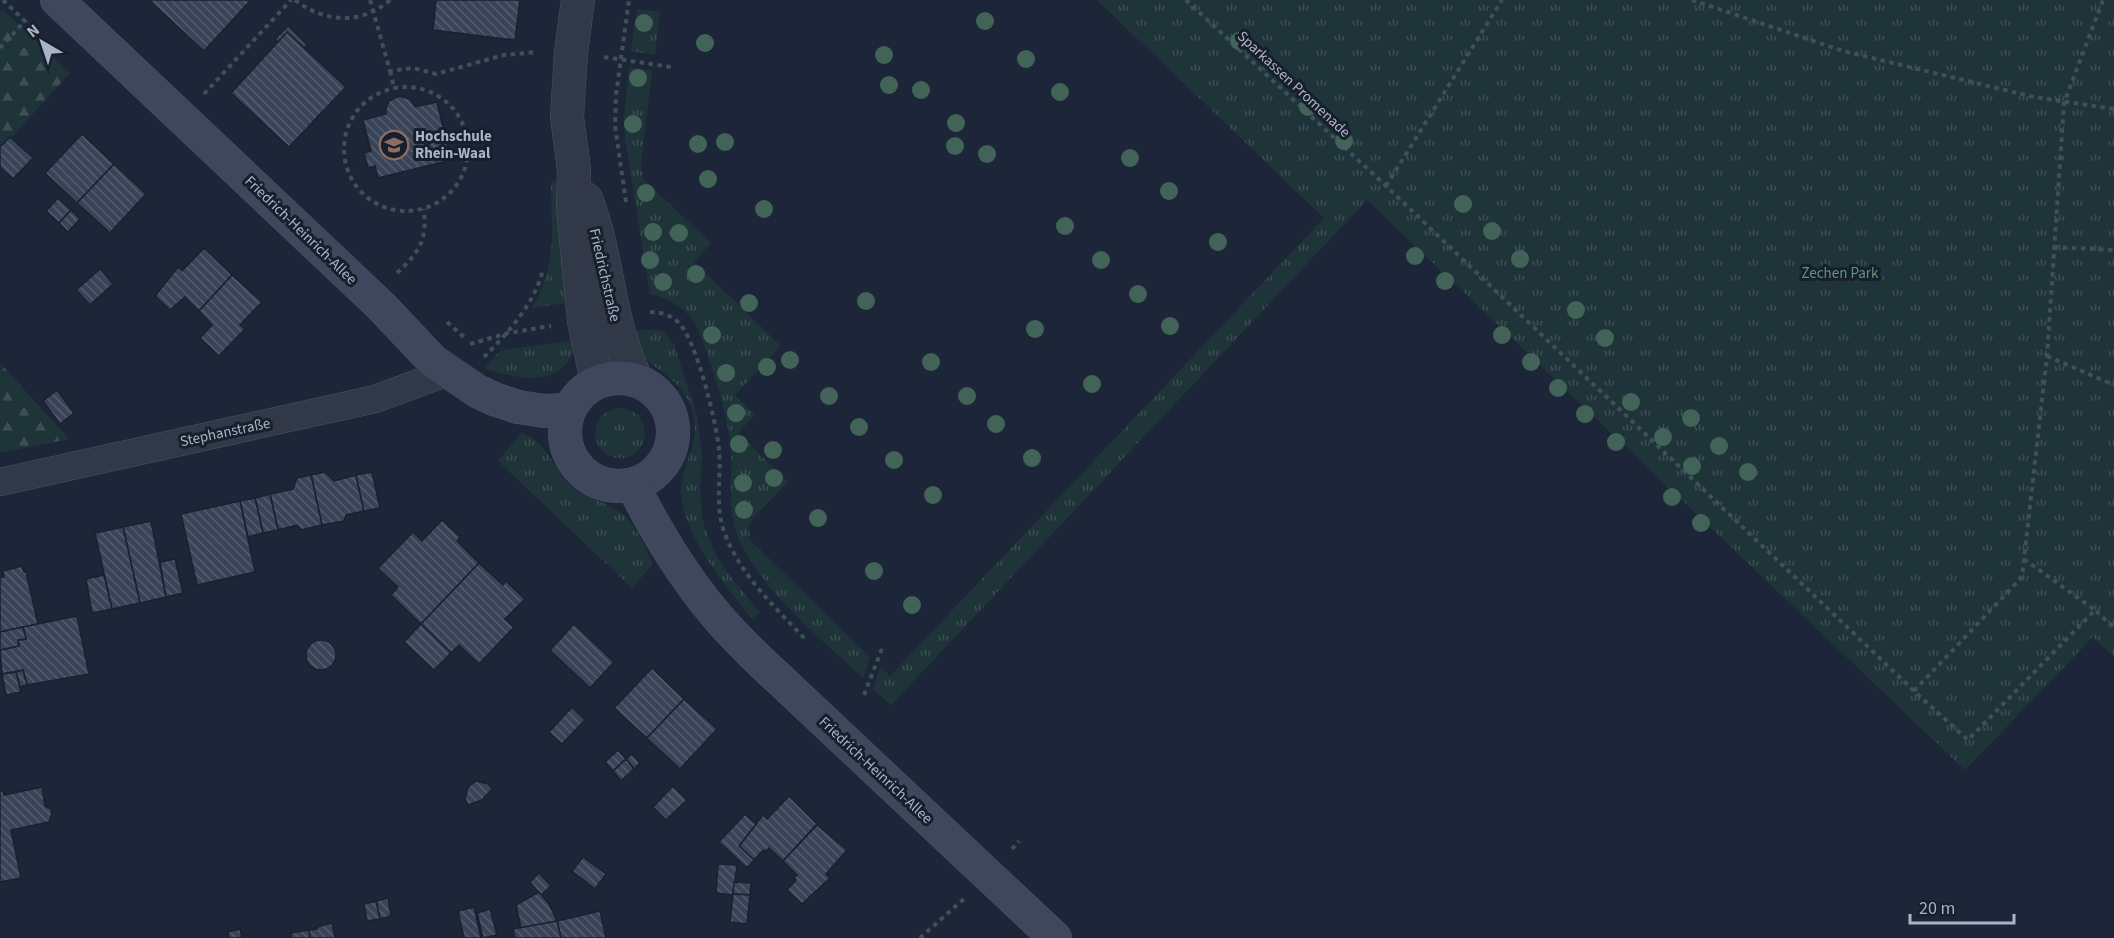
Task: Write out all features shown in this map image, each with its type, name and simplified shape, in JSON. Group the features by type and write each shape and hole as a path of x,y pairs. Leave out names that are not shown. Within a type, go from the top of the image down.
{"main road":[{"name":"Friedrich-Heinrich-Allee","path":"57,0 381,306 433,361 477,391 502,402 544,411 569,410"},
{"path":"619,377 636,379 652,387 664,400 672,416 674,433 670,450 662,466 649,478 633,485 617,486 602,483 588,477 569,453 565,438 569,410 578,396 597,381 619,377"},
{"name":"Friedrich-Heinrich-Allee","path":"662,466 668,508 676,538 703,597"},
{"name":"Friedrich-Heinrich-Allee","path":"633,485 665,542 730,631 1055,938"}],"street":[{"name":"Friedrichstraße","path":"578,0 567,91 567,117 574,170 573,207 582,310 597,381"},
{"name":"Friedrichstraße","path":"574,170 599,242 620,343 636,379"},
{"name":"Stephanstraße","path":"0,482 375,399 448,372"}],"path":[{"path":"0,48 25,21 3,0"},
{"path":"182,117 293,0 306,9 334,18 362,16 380,9 390,0"},
{"path":"370,0 394,88"},
{"path":"627,212 615,126 628,0"},
{"name":"Sparkassen Promenade","path":"1186,0 1386,186 1968,740 2095,610"},
{"path":"1386,186 1502,0"},
{"path":"1692,0 1843,51 2064,103 2114,109"},
{"path":"1914,691 2022,577 2047,356 2064,103 2103,0"},
{"path":"390,71 413,68 436,74 504,55 536,52"},
{"path":"621,60 671,67"},
{"path":"394,88 421,88 437,94 456,112 467,136 469,154 464,172 454,188 441,200 424,209 406,211 388,208 371,201 349,175 344,158 344,141 349,124 358,110 371,98 394,88"},
{"path":"396,274 417,251 424,237 426,228 424,209"},
{"path":"2054,247 2114,250"},
{"path":"644,312 668,315 677,321 689,338 717,431 720,452 718,496 720,518 726,538 739,563 753,581 806,640"},
{"path":"472,344 508,333"},
{"path":"2047,356 2114,385"},
{"path":"2024,559 2095,610 2114,628"},
{"path":"864,695 883,646"}],"green space":[{"name":"Zechen Park","path":"1097,0 2114,0 2114,656 2093,637 1965,770 1367,200 891,705 873,689 880,667 890,676 1324,218"},
{"path":"637,9 660,12 655,55 631,51"},
{"path":"3,10 70,73 0,150 0,12"},
{"path":"629,67 652,71 641,162 643,179 711,243 694,262 781,346 735,395 755,415 738,433 788,482 752,519 749,527 750,540 870,657 863,678 782,601 754,566 738,537 732,514 731,454 726,417 700,332 688,314 679,306 650,294 625,139 624,118"},
{"path":"551,181 556,181 572,302 532,308 541,291 550,260 552,246"},
{"path":"647,329 663,331 674,344 697,416 702,455 700,486 702,518 715,553 760,613 753,620 716,573 693,535 686,516 681,497 682,480 694,440 693,413 680,387 643,356 628,332"},
{"path":"576,340 571,356 563,367 553,374 527,378 484,368 503,350"},
{"path":"0,363 69,439 0,453"},
{"path":"620,408 638,415 645,433 638,451 620,458 602,451 595,433 602,415"},
{"path":"522,432 544,449 573,488 617,510 634,527 653,564 632,588 498,461"}],"building":[{"path":"149,0 251,0 204,51"},
{"path":"436,0 520,0 515,40 433,30"},
{"path":"288,26 307,45 304,48 287,32 278,43 275,39"},
{"path":"287,32 346,87 289,147 231,93"},
{"path":"399,96 410,99 415,107 437,102 451,160 378,178 375,166 368,168 364,153 371,151 363,120 386,114 389,101"},
{"path":"82,134 114,164 77,203 45,173"},
{"path":"10,137 33,158 13,179 0,167 0,147"},
{"path":"114,164 146,194 110,233 77,203"},
{"path":"58,198 71,210 59,223 46,211"},
{"path":"71,210 80,219 68,232 59,223"},
{"path":"204,248 232,275 199,311 185,297 170,310 155,296 178,267 182,271"},
{"path":"100,269 113,284 90,305 76,290"},
{"path":"232,275 262,302 240,325 245,329 219,356 200,338 212,325 199,311"},
{"path":"57,390 74,413 60,424 43,401"},
{"path":"325,472 334,481 356,475 364,511 346,515 344,521 322,525 311,475"},
{"path":"372,472 380,508 364,511 356,475"},
{"path":"311,475 322,525 301,530 297,525 278,530 270,494 293,489 297,478"},
{"path":"270,494 278,530 263,533 255,498"},
{"path":"255,498 263,533 248,537 240,501"},
{"path":"240,501 255,572 197,585 181,514"},
{"path":"442,520 460,537 457,541 479,563 421,624 391,595 398,587 378,568 413,532 422,541"},
{"path":"151,521 166,597 140,603 123,527"},
{"path":"123,527 140,603 112,609 95,533"},
{"path":"175,559 183,593 166,597 160,562"},
{"path":"479,563 503,585 506,581 525,599 505,619 514,627 479,664 459,645 451,653 421,624"},
{"path":"22,566 26,572 38,624 0,632 0,578 4,577 3,571"},
{"path":"104,575 112,609 92,613 86,579"},
{"path":"77,616 89,674 27,685 23,670 2,674 0,650 19,646 18,640 26,639 23,627"},
{"path":"421,624 451,653 434,670 404,642"},
{"path":"574,624 614,662 590,688 550,650"},
{"path":"23,627 26,639 18,640 19,646 0,650 0,632"},
{"path":"321,640 332,644 336,655 332,666 321,670 310,666 306,655 310,644"},
{"path":"652,668 684,699 647,738 614,708"},
{"path":"23,670 27,685 20,687 16,672"},
{"path":"16,672 21,692 6,695 2,674"},
{"path":"684,699 717,729 680,769 647,738"},
{"path":"572,707 585,720 562,744 549,732"},
{"path":"618,750 626,759 613,771 605,762"},
{"path":"632,754 640,763 634,769 626,759"},
{"path":"626,759 634,769 621,781 613,771"},
{"path":"476,781 488,784 492,789 482,800 468,805 465,799 468,787"},
{"path":"673,786 687,800 666,820 653,807"},
{"path":"42,787 45,806 51,809 52,813 49,822 11,830 21,878 0,882 0,791 3,791 4,795"},
{"path":"789,796 817,824 783,861 769,848 766,851 763,850 754,860 739,846 763,815 767,819"},
{"path":"745,814 756,824 739,846 754,860 747,868 719,842"},
{"path":"817,825 847,850 826,874 830,878 802,904 787,890 796,880 794,878 797,875 783,861"},
{"path":"583,857 606,874 595,889 572,871"},
{"path":"718,864 737,865 733,895 716,893"},
{"path":"539,873 551,886 541,895 530,882"},
{"path":"734,882 751,883 750,895 733,894"},
{"path":"539,892 549,904 557,921 521,928 516,905"},
{"path":"733,894 750,895 747,924 730,922"},
{"path":"388,898 391,916 380,919 376,901"},
{"path":"376,901 380,919 367,921 364,904"},
{"path":"474,907 481,938 464,938 458,911"},
{"path":"490,909 497,935 483,938 477,913"},
{"path":"600,911 606,938 561,938 557,921"},
{"path":"557,921 561,938 515,938 513,929"},
{"path":"332,923 335,938 310,938 309,930"},
{"path":"240,929 242,938 229,938 228,932"},
{"path":"309,930 310,938 291,938 291,933"}],"place":[{"name":"Hochschule Rhein-Waal","path":"394,145"}]}
